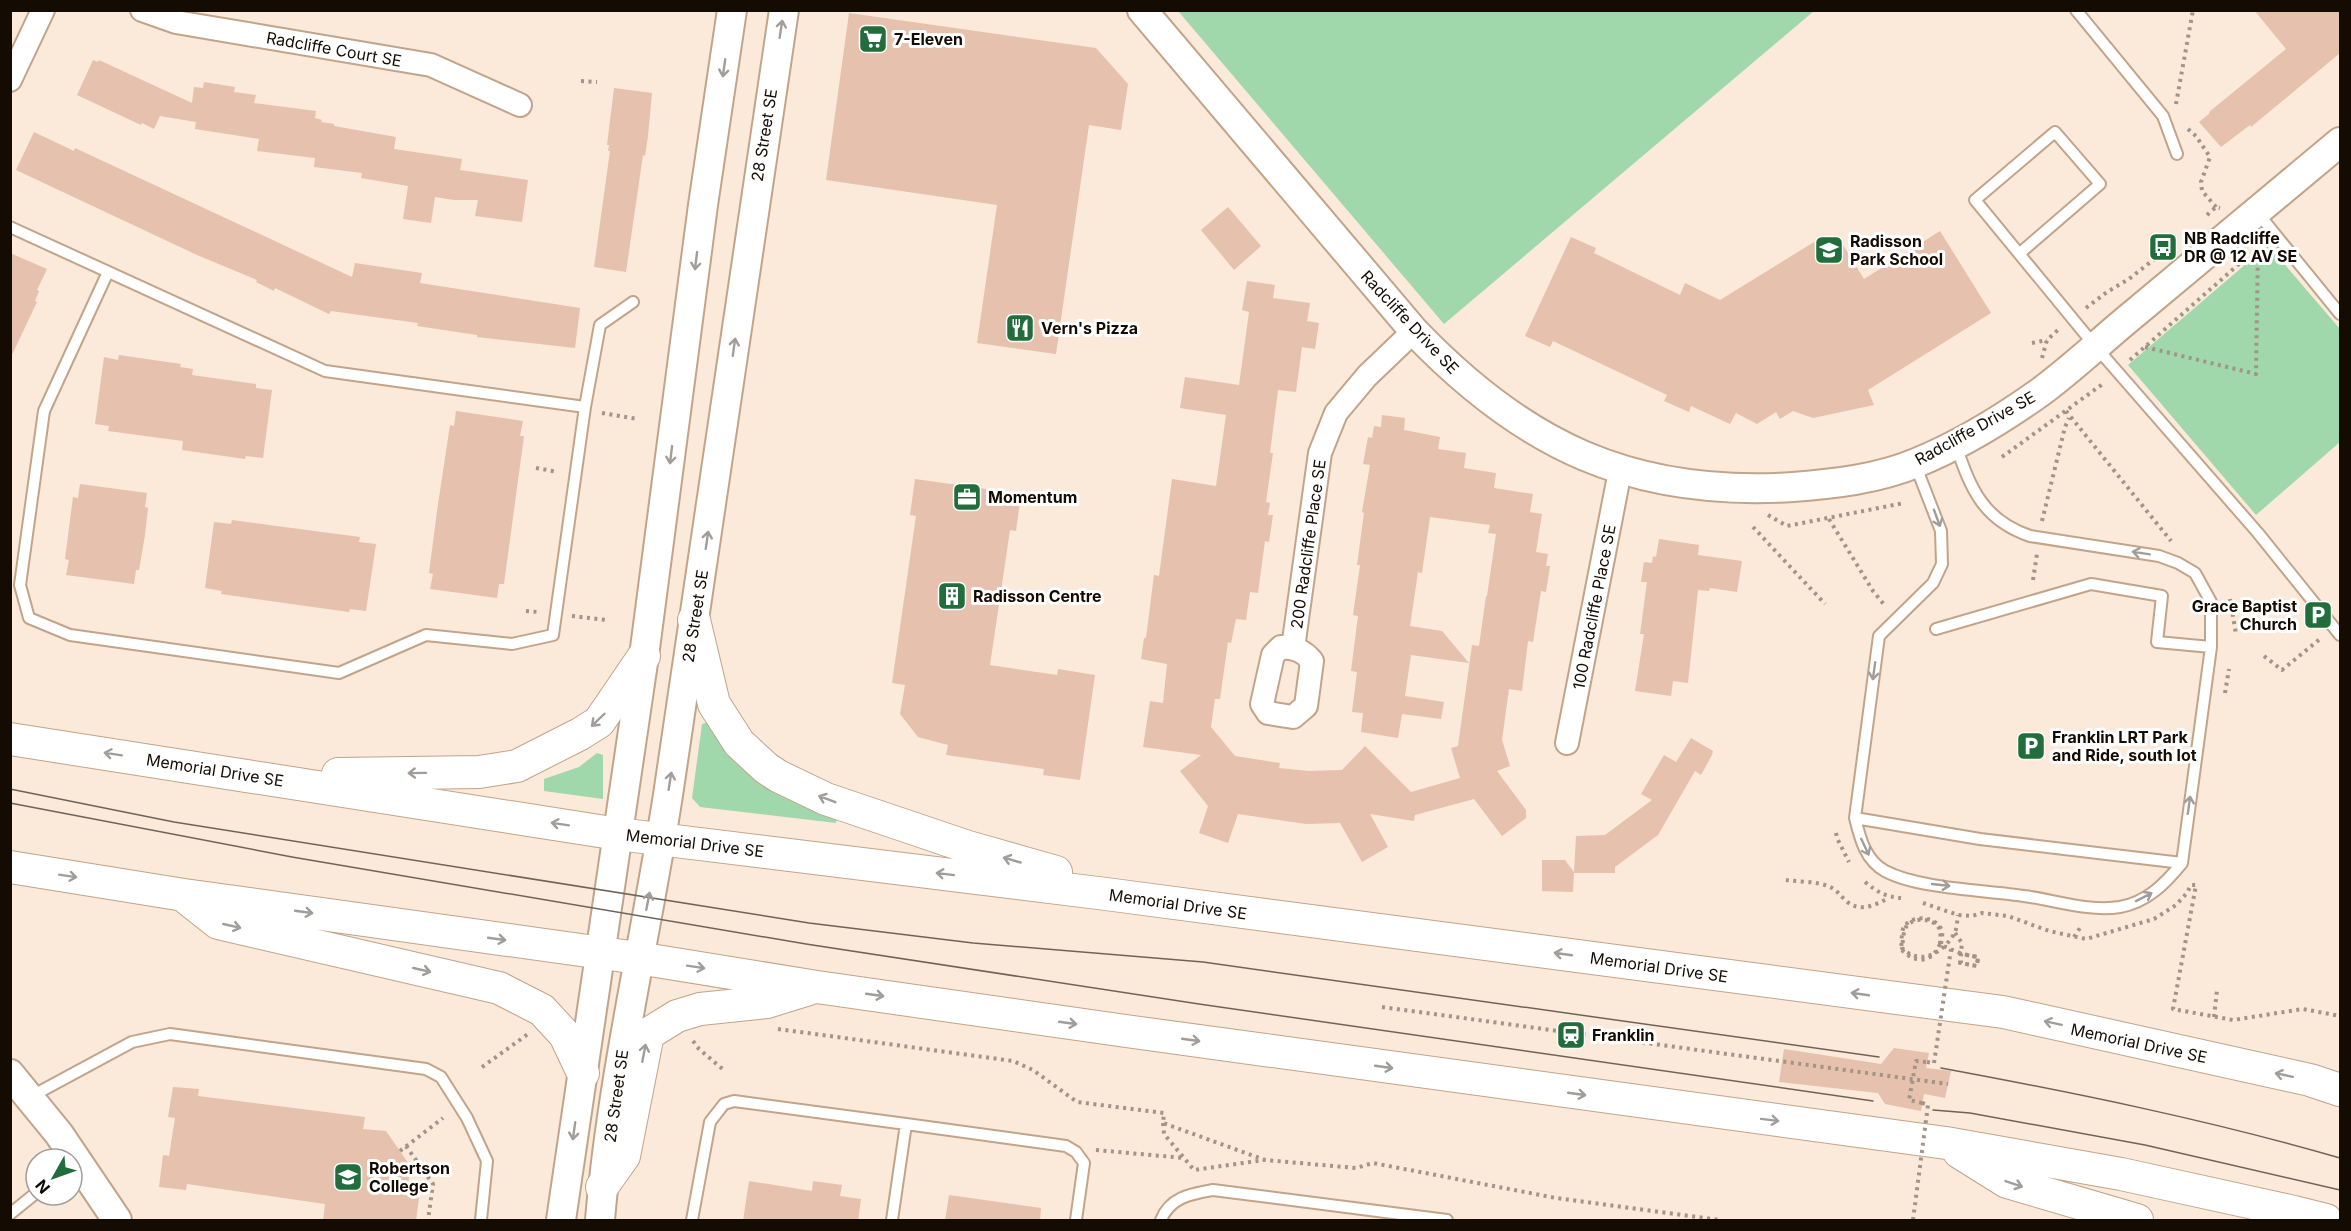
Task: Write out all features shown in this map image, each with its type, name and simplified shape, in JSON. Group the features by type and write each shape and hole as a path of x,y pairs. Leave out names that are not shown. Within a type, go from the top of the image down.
{"main road":[{"path":"694,620 714,704 739,742 755,759 778,776 826,799 968,847 1080,879 1106,894"},
{"path":"254,776 479,772 518,766 599,722 644,656"},
{"name":"Memorial Drive SE","path":"10,739 618,834 1106,894 2003,1012 2310,1080 2340,1090"},
{"path":"10,867 184,895 638,958 817,987 1659,1106 1946,1143 2121,1174 2326,1221"},
{"path":"184,895 218,923 499,988 542,1010 565,1035 583,1073"},
{"path":"603,1187 624,1156 648,1034 676,1016 700,1009 766,1002 817,987"},
{"path":"1946,1143 2007,1182 2137,1221"}],"street":[{"path":"10,80 43,10"},
{"name":"Radcliffe Court SE","path":"142,10 176,22 431,65 520,105"},
{"path":"561,1221 644,656 703,205 732,10"},
{"name":"28 Street SE","path":"600,1221 603,1187 638,958 702,579 752,213 784,10"},
{"name":"Radcliffe Drive SE","path":"1142,10 1414,331 1478,393 1548,439 1620,471 1680,483 1775,488 1844,481 1914,464 1955,443 2040,393 2340,142"},
{"name":"200 Radcliffe Place SE","path":"1293,648 1320,453 1336,413 1367,375 1414,331"},
{"name":"100 Radcliffe Place SE","path":"1567,743 1620,471"},
{"path":"10,1074 30,1097 64,1147"},
{"path":"84,1175 117,1221"}],"lane":[{"path":"2076,10 2163,116 2177,154"},
{"path":"2020,253 2100,184 2055,132 1975,200 2095,346 2258,533 2337,631"},
{"path":"2257,212 2340,314"},
{"path":"10,227 325,371 585,406"},
{"path":"108,272 44,411 20,585 29,618 70,635 339,673 426,635 512,644 553,635 585,406 600,325 633,302"},
{"path":"1914,464 1941,531 1942,564 1933,582 1879,636 1855,818 1862,845 1871,859 1885,871 1918,883 2026,896 2094,908 2120,907 2144,899 2165,883 2182,863 2211,647 2211,602 2195,573 2178,562 2159,556 2030,536 2010,529 1985,509 1971,486 1955,443"},
{"path":"1935,629 2091,585 2162,596 2157,642 2211,647"},
{"path":"1855,818 1980,839 2182,863"},
{"path":"30,1097 132,1042 170,1034 426,1069 441,1077 467,1118 487,1161 481,1221"},
{"path":"692,1221 710,1122 724,1104 734,1101 1066,1146 1076,1152 1084,1163 1076,1221"},
{"path":"892,1221 906,1124"},
{"path":"1161,1221 1166,1208 1187,1194 1213,1190 1446,1221"},
{"path":"10,1214 24,1203"}],"path":[{"path":"2178,111 2176,102 2193,10"},
{"path":"582,81 597,82"},
{"path":"2180,121 2196,136 2210,157 2201,182 2202,191 2216,207"},
{"path":"2145,347 2256,374 2258,243"},
{"path":"2032,343 2046,340"},
{"path":"2002,457 2066,411 2069,418 2170,538"},
{"path":"622,416 637,419"},
{"path":"2042,522 2069,418"},
{"path":"537,468 562,472"},
{"path":"1787,526 1904,503"},
{"path":"1829,519 1873,591 1896,620"},
{"path":"1753,526 1825,604"},
{"path":"2032,580 2037,553"},
{"path":"588,618 608,620"},
{"path":"2264,656 2282,670 2337,631"},
{"path":"1786,880 1827,886 1837,891 1848,903 1861,908 1872,907 1890,897"},
{"path":"1913,901 1958,915 1972,916 1982,913 2008,916 2049,931 2086,939 2122,927 2140,925 2154,919 2176,905 2191,885 2196,885 2173,1009 2233,1020 2303,1009 2340,1016"},
{"path":"1955,933 1962,943 1960,963 1977,966 1978,957 1961,954 1961,963 1977,966 1978,957 1951,949 1941,945 1942,931 1937,924 1930,920 1915,918 1908,922 1903,929 1901,949 1914,959 1927,959 1936,954 1940,944 1941,932 1936,924 1916,919 1909,922 1904,929 1902,948 1910,955 1919,958 1935,953 1955,933 1958,915"},
{"path":"1913,1221 1928,1105 1909,1100 1916,1062 1934,1063 1951,949"},
{"path":"2214,1017 2217,990"},
{"path":"1382,1007 1948,1084"},
{"path":"776,1028 1013,1061 1033,1070 1077,1102 1164,1113 1164,1134 1194,1170 1265,1160 1356,1168 1373,1163 1556,1198 1720,1221"},
{"path":"482,1067 528,1033"},
{"path":"687,1033 699,1049 724,1071"},
{"path":"400,1151 443,1118"},
{"path":"1163,1123 1265,1160"},
{"path":"406,1146 433,1184 428,1221"},
{"path":"1121,1151 1185,1158"}],"green space":[{"path":"1178,11 1814,11 1444,324"},
{"path":"2268,245 2340,329 2340,442 2256,515 2128,365"},
{"path":"709,722 837,817 836,823 700,807 692,798 702,724"},
{"path":"597,753 603,755 603,799 544,791 544,779 579,767"}],"building":[{"path":"2254,10 2340,10 2340,53 2251,127 2250,125 2221,147 2199,122 2286,49"},
{"path":"849,13 1096,48 1128,84 1121,130 1089,125 1056,354 977,343 997,205 826,180"},
{"path":"93,60 98,62 99,60 192,103 194,87 203,88 204,82 235,87 234,92 256,95 254,103 316,111 315,118 322,120 321,122 396,137 394,149 462,159 460,170 528,180 522,222 475,216 478,200 435,197 431,223 403,219 408,186 361,178 362,173 314,167 315,158 257,151 259,139 195,129 196,122 160,116 154,129 142,123 141,125 77,95"},
{"path":"614,88 652,93 648,136 645,156 643,155 626,272 594,267 610,151 607,145"},
{"path":"34,132 74,151 75,148 352,277 355,263 422,273 420,283 580,308 575,348 477,337 477,335 417,326 418,323 331,311 329,314 275,288 274,291 256,282 257,280 197,255 16,170"},
{"path":"1228,207 1261,246 1234,270 1201,230"},
{"path":"1940,231 1991,313 1868,390 1874,405 1813,418 1793,411 1780,419 1776,412 1757,424 1736,413 1730,424 1691,406 1689,412 1664,401 1667,395 1553,341 1550,347 1525,336 1571,237 1596,248 1594,253 1680,295 1685,283 1720,300 1814,242 1823,258 1843,245 1864,279"},
{"path":"10,253 47,269 37,290 39,291 35,301 37,302 10,359"},
{"path":"1247,281 1275,285 1273,298 1310,303 1307,321 1319,323 1315,349 1302,347 1296,392 1278,390 1266,502 1270,503 1268,515 1273,515 1269,542 1265,541 1258,593 1250,592 1246,620 1236,619 1231,643 1228,642 1220,699 1215,699 1211,727 1235,756 1280,763 1279,768 1309,771 1342,770 1365,746 1411,792 1460,778 1451,748 1458,746 1472,645 1479,646 1496,534 1488,533 1490,525 1430,517 1422,573 1418,572 1410,626 1442,631 1469,663 1411,655 1405,696 1444,702 1441,719 1402,714 1398,738 1361,732 1363,713 1352,712 1357,672 1351,671 1358,616 1353,615 1360,565 1357,565 1364,513 1362,512 1370,465 1363,464 1368,437 1372,438 1374,426 1381,427 1382,415 1405,418 1404,430 1440,437 1438,449 1466,453 1464,468 1496,473 1494,488 1533,494 1530,512 1542,514 1536,552 1548,554 1546,566 1550,566 1546,592 1541,591 1533,642 1528,641 1522,691 1509,689 1502,740 1510,766 1497,771 1526,810 1526,818 1502,836 1474,799 1415,815 1414,821 1370,814 1388,847 1362,862 1340,823 1306,824 1238,814 1228,843 1199,833 1208,806 1180,771 1201,755 1143,747 1150,701 1163,703 1167,664 1141,659 1154,575 1159,576 1172,479 1216,486 1226,415 1180,408 1185,377 1239,385 1249,312 1242,310"},
{"path":"119,355 181,364 180,367 193,369 192,375 256,384 256,388 272,390 263,458 246,456 245,459 182,450 183,441 108,431 109,426 95,424 104,357 118,360"},
{"path":"456,411 523,421 520,436 524,436 504,584 499,584 497,598 430,589 433,574 429,573 437,511 450,425 454,426"},
{"name":"Radisson Centre","path":"915,479 1021,494 1016,531 1010,530 990,665 1057,675 1058,669 1095,675 1080,780 1043,775 1044,769 946,755 948,745 918,737 900,714 905,685 892,683 916,516 910,515"},
{"path":"80,484 147,493 145,535 139,570 136,570 134,584 66,575 69,560 65,559 73,497 78,498"},
{"path":"232,520 360,537 359,542 376,544 366,611 350,609 349,612 221,594 222,591 205,588 214,522 231,524"},
{"path":"1659,539 1699,545 1698,555 1742,561 1737,592 1710,588 1709,591 1698,590 1688,683 1673,681 1671,696 1635,691 1644,634 1640,634 1647,582 1641,582 1644,562 1652,563 1653,556 1656,557"},
{"path":"1691,738 1713,751 1712,755 1701,775 1695,771 1658,835 1615,867 1615,873 1574,873 1576,836 1605,835 1652,800 1641,794 1664,755 1676,762"},
{"path":"1542,860 1565,860 1574,872 1573,892 1542,891"},
{"path":"1894,1048 1929,1053 1926,1068 1951,1071 1945,1098 1924,1094 1921,1111 1885,1104 1878,1093 1779,1082 1784,1049 1881,1064"},
{"path":"173,1087 199,1089 198,1096 365,1117 363,1129 386,1131 411,1167 407,1188 420,1190 416,1221 323,1221 325,1204 187,1184 186,1190 159,1187 163,1155 169,1156 175,1118 168,1117"},
{"path":"749,1181 812,1191 813,1181 842,1185 840,1196 861,1199 858,1221 743,1221"},
{"path":"949,1195 1041,1208 1040,1221 945,1221"}],"tram line":[{"path":"10,789 174,822 809,923 973,943 1203,962 1879,1057"},
{"path":"10,803 292,857 806,944 1199,1004 1873,1101"},
{"path":"1941,1068 2142,1108 2241,1131 2340,1158"},
{"path":"1933,1110 1970,1113 2145,1145 2340,1190"}],"place":[{"name":"7-Eleven","path":"873,39"},
{"name":"NB Radcliffe DR @ 12 AV SE","path":"2163,247"},
{"name":"Radisson Park School","path":"1829,250"},
{"name":"Vern's Pizza","path":"1020,328"},
{"name":"Momentum","path":"967,497"},
{"name":"Radisson Centre","path":"952,596"},
{"name":"Grace Baptist Church","path":"2318,615"},
{"name":"Franklin LRT Park and Ride, south lot","path":"2031,746"},
{"name":"Franklin","path":"1571,1035"},
{"name":"Robertson College","path":"348,1177"}]}
